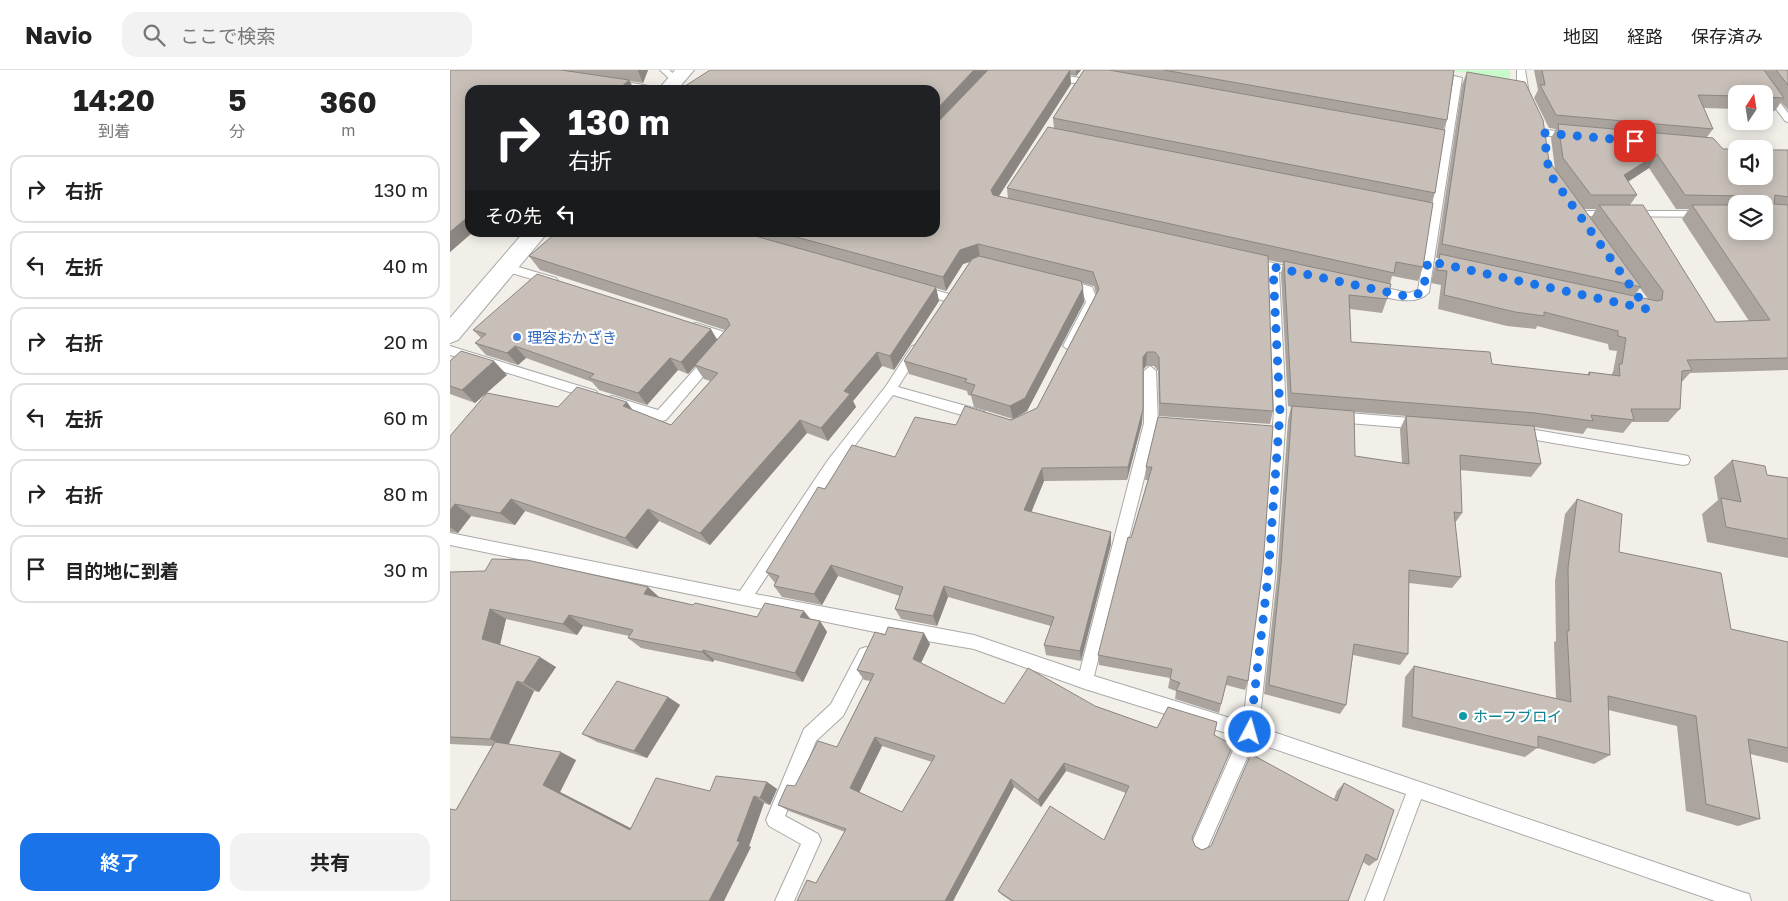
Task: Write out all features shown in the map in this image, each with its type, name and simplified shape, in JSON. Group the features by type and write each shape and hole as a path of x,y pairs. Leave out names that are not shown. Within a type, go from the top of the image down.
{"street":[{"path":"450,334 532,237"}],"lane":[{"path":"1521,70 1518,87 1533,110"},
{"path":"1751,70 1788,119"},
{"path":"1045,76 1084,79"},
{"path":"1364,287 1410,297 1423,292 1433,262 1432,213 1457,78"},
{"path":"600,80 628,85"},
{"path":"1543,134 1582,136"},
{"path":"1578,214 1728,214"},
{"path":"1234,258 1310,275"},
{"path":"505,267 561,284"},
{"path":"1200,844 1250,732 1268,577 1274,432 1285,413 1273,267"},
{"path":"1052,281 1088,290 1092,302 1065,354"},
{"path":"912,288 949,298"},
{"path":"450,350 661,416 730,338 683,323"},
{"path":"743,599 833,464 890,389 922,339"},
{"path":"1085,681 1156,423 1150,371"},
{"path":"890,389 995,420"},
{"path":"1320,416 1438,426"},
{"path":"1506,431 1683,460"},
{"path":"450,538 743,599 974,642 1085,681 1250,732 1742,901"},
{"path":"784,901 812,840 775,820 810,734 837,710 880,626"},
{"path":"1374,901 1416,790"}],"green space":[{"path":"1448,70 1510,70 1510,80"}],"building":[{"path":"450,70 561,70 629,80 624,85 465,85 465,219 450,232"},
{"path":"710,70 974,70 940,106 940,85 687,85"},
{"path":"988,70 1070,70 991,190 993,195 1268,256 1273,411 1160,403 1159,357 1155,352 1147,352 1143,357 1143,409 1128,467 1042,468 1024,510 1111,532 1080,651 1044,645 1054,617 944,586 933,616 895,609 903,587 831,565 814,594 774,586 779,576 766,572 818,487 825,489 852,445 895,457 915,417 956,425 965,406 1011,420 1037,408 1099,289 1093,272 978,244 960,250 943,277 796,237 940,237 940,120"},
{"path":"1084,70 1109,70 1445,130 1435,193 1053,118"},
{"path":"1164,70 1454,70 1447,120"},
{"path":"1542,70 1764,70 1784,98 1773,97 1773,85 1728,85 1728,96 1698,95 1713,129 1556,115 1540,85 1545,85"},
{"path":"1776,70 1788,70 1788,85"},
{"path":"1467,72 1525,82 1543,120 1549,161 1641,287 1442,244"},
{"path":"1558,124 1713,138 1723,149 1728,149 1728,185 1773,185 1773,150 1788,150 1788,197 1775,195 1774,204 1788,205 1788,358 1687,360 1692,370 1682,371 1680,409 1631,409 1634,420 1591,415 1593,421 1535,413 1291,393 1284,261 1391,284 1387,299 1349,295 1351,342 1490,352 1492,364 1590,375 1589,372 1620,376 1619,364 1622,364 1626,338 1618,336 1618,331 1544,312 1544,316 1515,312 1444,295 1447,271 1437,270 1440,254 1657,301 1662,300 1663,291 1599,205 1643,205 1716,322 1770,320 1692,205 1728,205 1728,240 1773,240 1773,195 1685,195 1657,154 1624,175 1637,195 1591,195 1563,158"},
{"path":"1048,127 1433,203 1423,267 1396,262 1394,273 1007,188"},
{"path":"551,237 759,237 936,287 890,356 877,352 844,391 850,394 821,428 800,420 700,533 648,509 625,538 511,499 500,513 455,504 450,510 450,436 487,393 558,407 577,387 627,402 623,406 671,425 718,373 695,365 730,325 727,319 529,256"},
{"path":"979,256 1081,281 1083,288 1025,398 1010,406 971,394 975,385 965,382 967,379 904,361 972,259"},
{"path":"537,274 711,329 681,362 670,358 638,393 589,378 594,374 515,346 507,353 475,343 486,334 473,330"},
{"path":"461,351 494,361 462,390 450,386 450,361"},
{"path":"1292,406 1354,411 1355,456 1409,464 1406,416 1534,426 1541,464 1460,455 1462,513 1454,512 1461,577 1409,570 1408,654 1354,644 1346,705 1269,685 1281,565"},
{"path":"1158,417 1273,426 1263,566 1248,681 1228,676 1221,704 1176,690 1180,683 1170,679 1172,669 1098,655 1128,537 1131,538 1152,467 1146,467"},
{"path":"1732,460 1765,466 1767,475 1788,478 1788,539 1726,527 1721,498 1741,502"},
{"path":"1577,499 1622,514 1619,552 1721,573 1731,629 1788,642 1788,748 1748,739 1760,819 1706,804 1696,716 1608,696 1610,755 1538,736 1538,748 1412,717 1414,666 1571,702 1567,631 1569,631 1568,568"},
{"path":"492,559 527,560 648,587 644,594 693,605 695,603 757,617 765,603 804,611 800,617 820,621 795,673 703,650 702,652 628,638 633,630 569,615 563,624 490,609 482,639 540,657 523,683 517,681 490,739 450,737 450,572 485,571"},
{"path":"888,627 924,633 913,659 1004,704 1028,668 1095,706 1157,728 1168,707 1217,722 1214,735 1233,745 1192,838 1195,846 1202,850 1211,846 1251,754 1337,801 1344,783 1394,810 1377,860 1366,854 1348,901 1013,901 998,891 1050,806 1104,840 1129,786 1064,763 1038,800 1011,779 945,901 797,901 807,880 816,883 846,829 778,805 787,785 795,786 818,741 837,747 874,674 857,670 875,632 885,635","holes":["875,737 935,756 902,812 850,788"]},
{"path":"617,681 668,697 634,751 582,734"},
{"path":"495,742 561,752 543,785 630,830 656,778 710,791 716,776 767,782 760,798 754,796 737,841 740,842 709,901 450,901 450,809 456,810"}],"place":[{"name":"理容おかざき","path":"517,337"},
{"name":"ホーフブロイ","path":"1463,716"}],"route":[{"path":"1250,732 1268,577 1280,412 1273,267 1410,297 1423,292 1428,261 1647,309 1549,173 1544,133 1635,141"}]}
